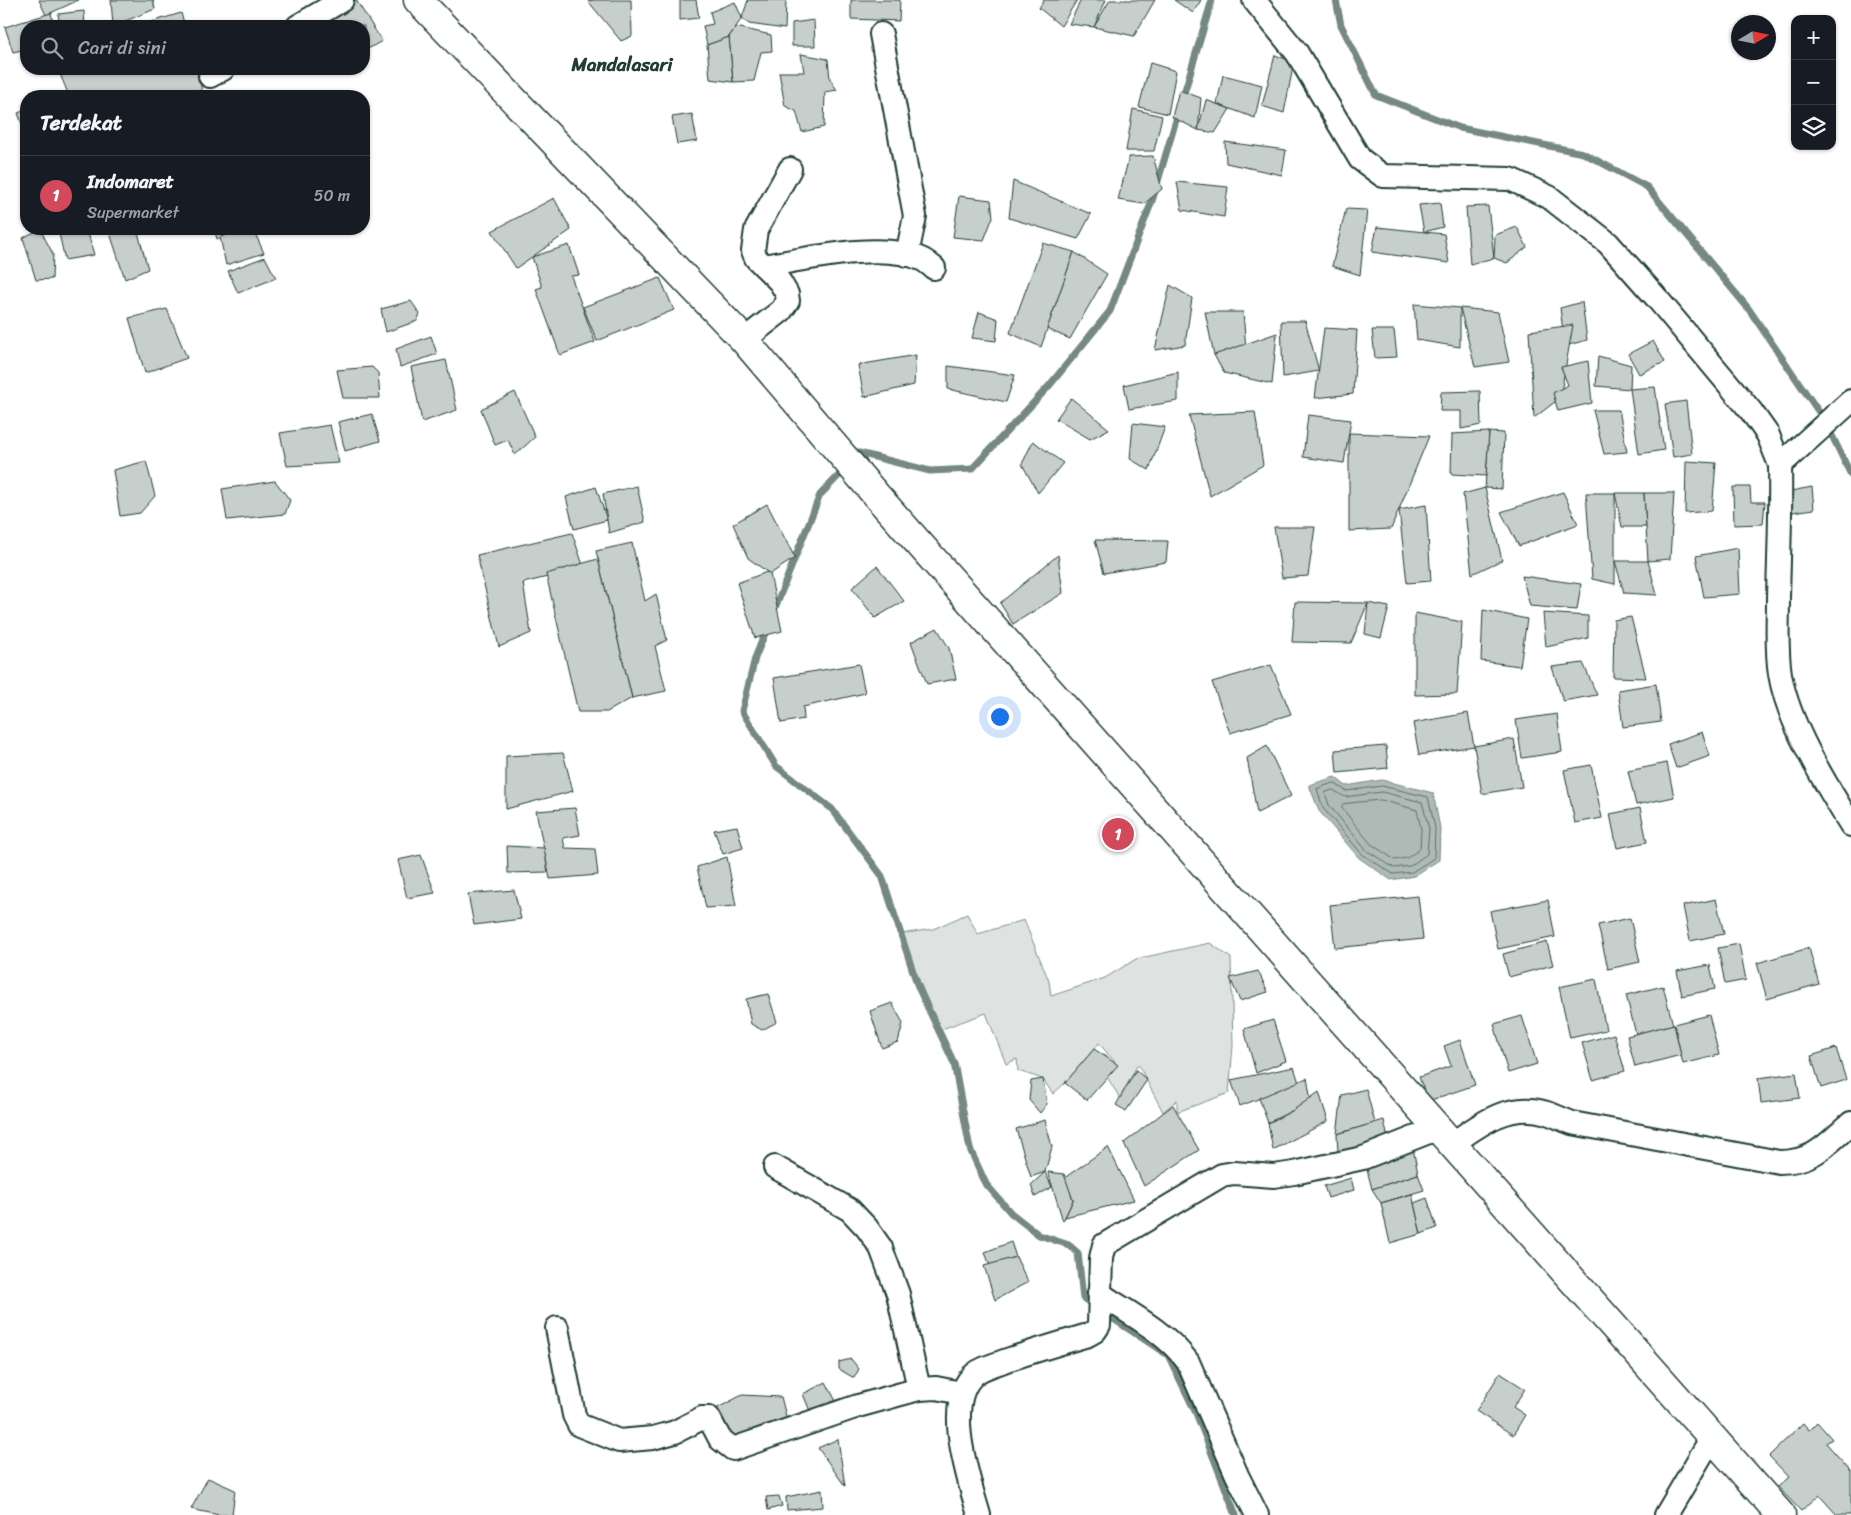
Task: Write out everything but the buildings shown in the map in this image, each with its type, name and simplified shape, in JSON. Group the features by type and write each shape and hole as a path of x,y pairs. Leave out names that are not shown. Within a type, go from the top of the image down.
{"main road":[{"path":"418,0 744,340 876,495 1781,1515"}],"street":[{"path":"308,20 342,0"},
{"path":"1254,0 1296,53 1360,159 1383,176 1510,178 1549,197 1608,243 1655,296 1768,435 1780,465 1778,634 1780,674 1785,696 1796,726 1832,795 1851,825"},
{"path":"881,34 915,216 907,256"},
{"path":"744,340 781,311 788,301 787,294 780,282 756,258 753,251 756,230 790,169"},
{"path":"764,266 832,255 869,252 894,253 921,259 934,268"},
{"path":"1780,465 1823,424 1851,401"},
{"path":"979,1515 964,1460 960,1422 961,1393 968,1381 976,1372 1088,1335 1095,1331 1099,1325 1101,1251 1104,1245 1222,1175 1234,1173 1274,1176 1302,1172 1445,1136 1494,1116 1519,1110 1545,1112 1572,1124 1779,1162 1792,1162 1817,1154 1851,1123"},
{"path":"775,1167 850,1210 867,1228 881,1248 898,1294 919,1389"},
{"path":"1099,1297 1163,1336 1178,1348 1188,1362 1237,1475 1257,1515"},
{"path":"557,1328 574,1415 579,1425 620,1441 653,1438 675,1432 702,1418 709,1418 720,1439 733,1449 858,1406 919,1389 936,1388 961,1393"},
{"path":"1666,1515 1712,1437"}],"shaded area":[{"path":"967,914 978,934 1024,920 1049,981 1051,996 1105,978 1136,959 1210,943 1231,958 1233,1046 1229,1093 1177,1112 1177,1100 1163,1112 1138,1064 1120,1098 1107,1077 1117,1065 1099,1043 1065,1083 1053,1094 1043,1079 1018,1071 1017,1059 1006,1064 986,1013 939,1030 901,934 933,929"}],"water":[{"path":"1335,777 1346,786 1382,780 1433,793 1440,828 1439,860 1414,876 1391,880 1359,858 1319,811 1309,785"}],"waterway":[{"path":"1182,100 1212,0"},
{"path":"1336,0 1341,25 1376,95 1460,128 1583,153 1647,187 1748,308 1825,421 1851,475"},
{"path":"853,460 859,453 930,471 972,469 1049,386 1110,311 1152,201 1179,110"},
{"path":"773,613 820,495 846,468"},
{"path":"767,628 755,658 742,711 776,766 832,809 882,876 918,987 954,1063 970,1149 986,1184 1011,1213 1039,1235 1069,1245 1078,1253 1083,1298 1094,1306"},
{"path":"1103,1312 1168,1355 1196,1413 1236,1515"}],"place":[{"name":"Indomaret","path":"1118,834"}],"district":[{"name":"Mandalasari","path":"622,64"}]}
